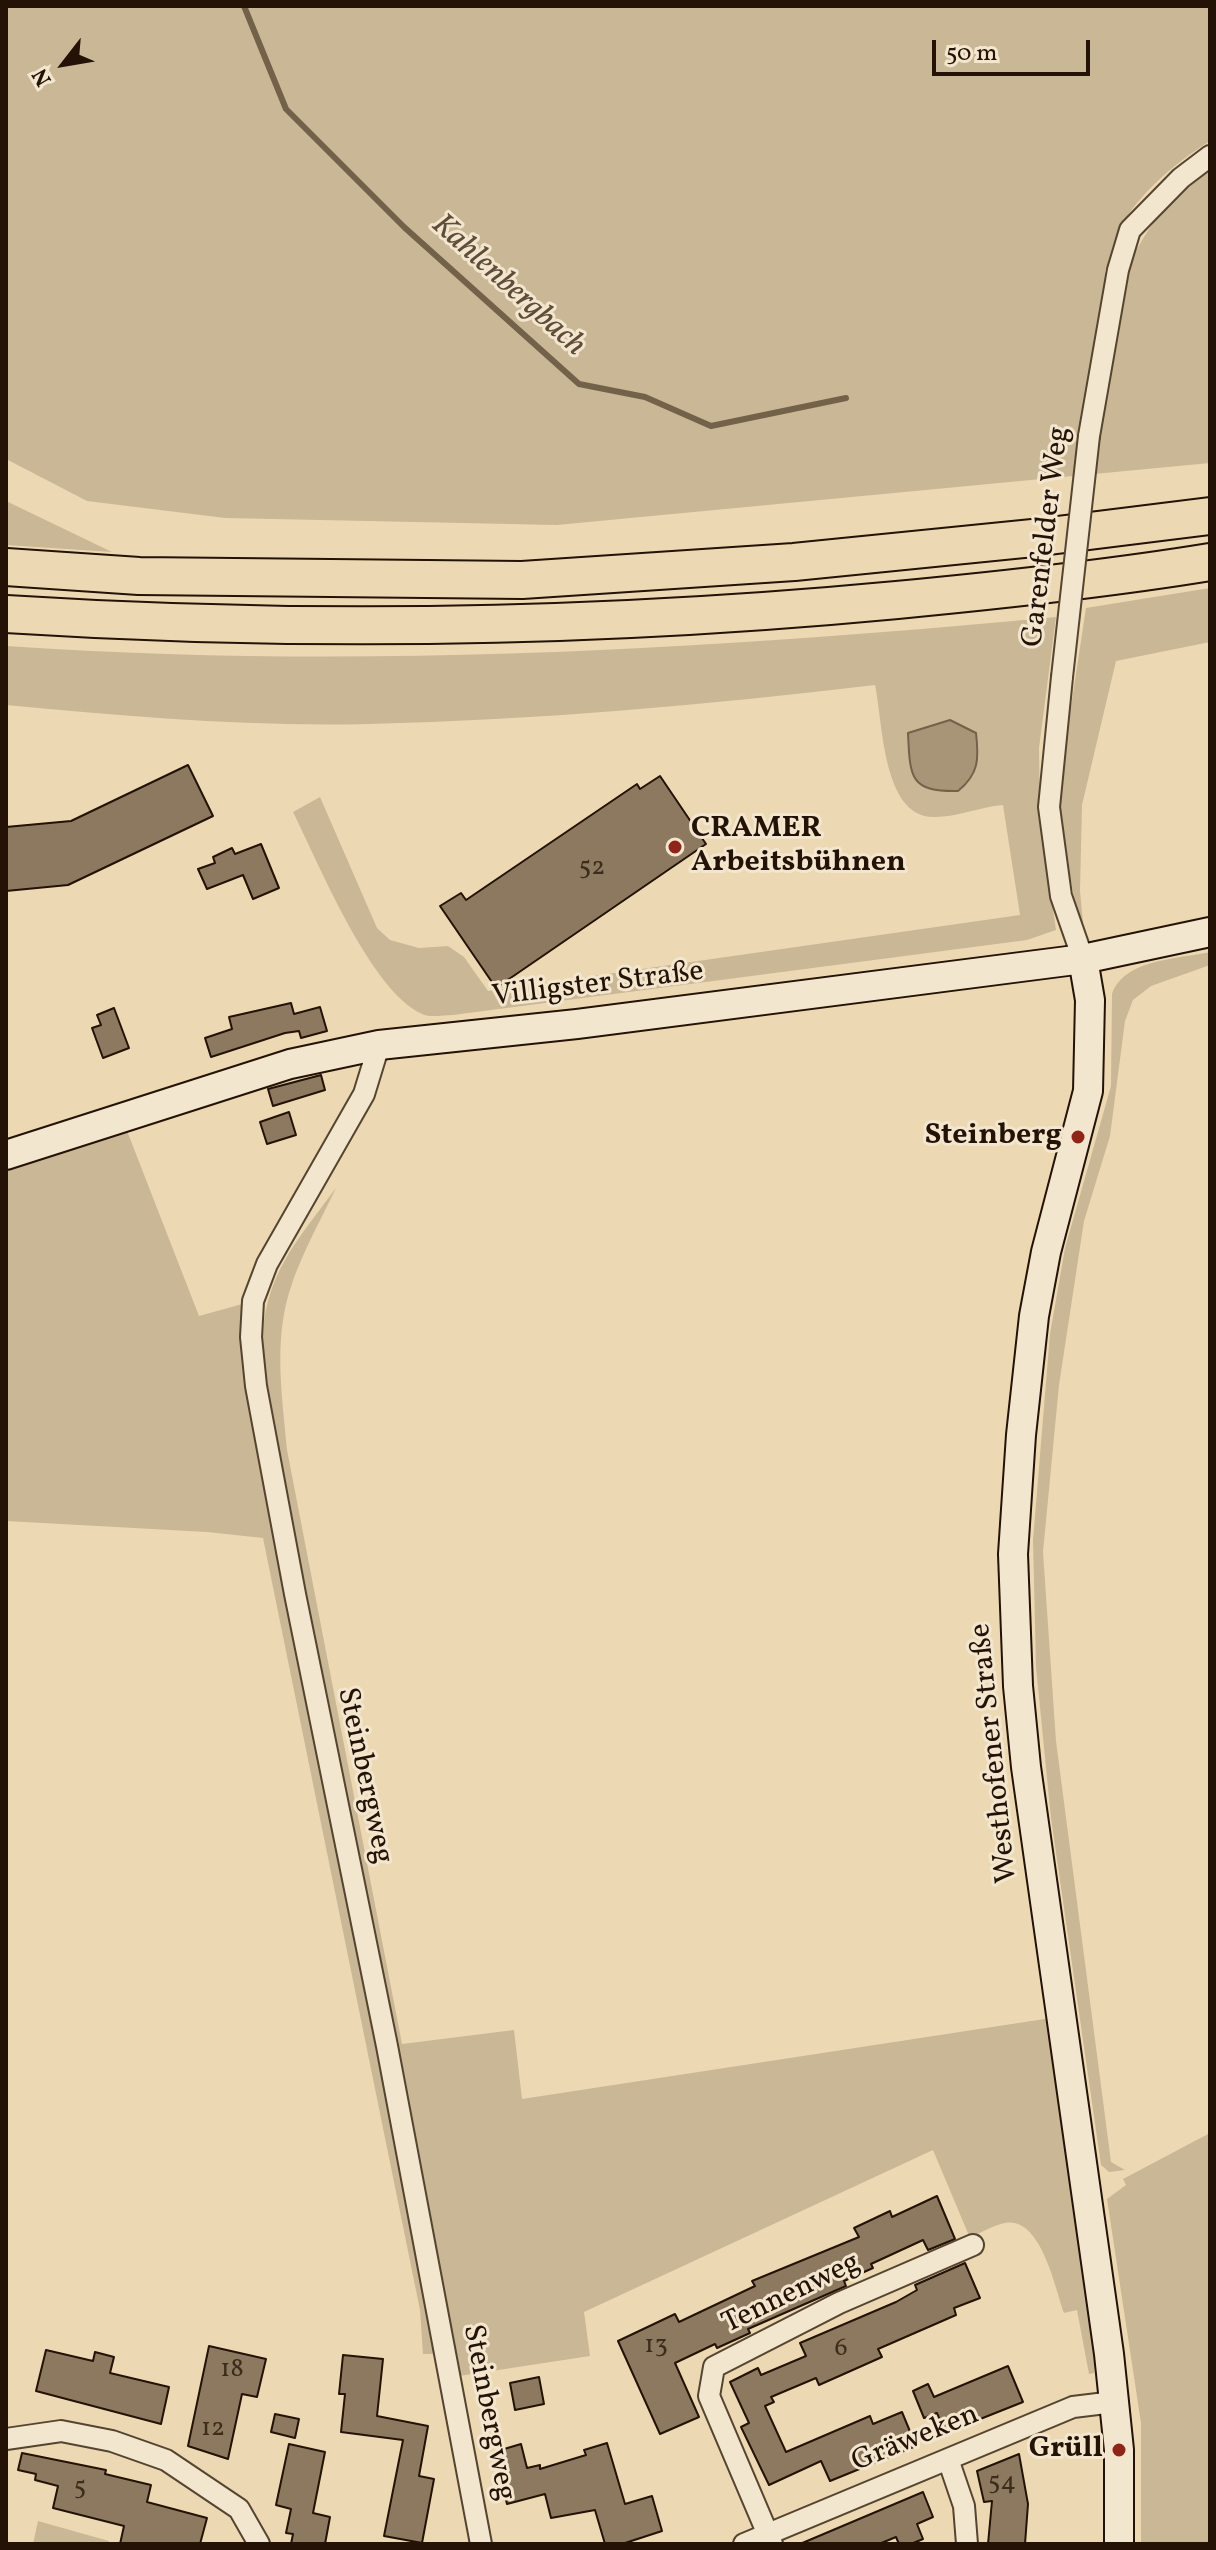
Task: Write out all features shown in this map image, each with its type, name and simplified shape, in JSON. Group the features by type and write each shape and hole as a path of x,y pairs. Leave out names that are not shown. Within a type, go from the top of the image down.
{"highway":[{"path":"6,567 139,576 522,580 794,562 1033,538 1210,516"},
{"path":"6,614 121,622 423,626 645,620 1100,580 1210,562"}],"street":[{"name":"Garenfelder Weg","path":"1083,959 1061,896 1049,807 1089,436 1114,285 1130,230 1181,178 1210,156"},
{"name":"Villigster Straße","path":"6,1155 290,1064 379,1045 577,1024 1083,959 1210,932"},
{"name":"Westhofener Straße","path":"1083,959 1090,1000 1088,1091 1046,1252 1034,1316 1013,1554 1018,1686 1026,1767 1114,2402 1120,2478 1119,2544"},
{"name":"Steinbergweg","path":"379,1045 364,1094 267,1264 253,1301 251,1337 256,1386 295,1594 387,2046 481,2544"},
{"name":"Tennenweg","path":"770,2539 709,2396 714,2367 839,2303 973,2245"},
{"name":"Gräweken","path":"744,2544 770,2539 1073,2407 1114,2402"},
{"path":"6,2439 61,2431 112,2441 166,2460 239,2509 259,2544"},
{"path":"948,2459 964,2506 967,2544"}],"shaded area":[{"path":"6,6 1210,6 1210,141 1171,169 1136,204 1117,235 1105,272 1123,278 1139,245 1159,216 1182,189 1210,165 1210,463 557,525 225,518 87,501 6,459"},
{"path":"6,501 112,552 6,545"},
{"path":"1210,588 1210,642 1116,661 1082,805 1080,891 1083,923 1079,923 1056,805 1086,608"},
{"path":"1056,617 1039,748 1040,822 1056,930 1027,940 453,1015 422,1014 403,1001 384,980 348,924 293,812 320,797 377,928 390,940 419,948 448,946 464,957 488,991 1020,915 1003,805 935,817 918,813 904,802 888,765 875,685 622,710 368,724 232,722 6,705 6,646 269,656 531,653 794,639"},
{"path":"950,720 976,733 974,772 958,791 930,789 916,779 912,771 908,733"},
{"path":"1210,952 1210,965 1151,986 1133,1000 1125,1021 1110,1136 1084,1221 1059,1385 1043,1552 1056,1741 1111,2162 1125,2170 1109,2172 1101,2165 1051,1818 1036,1667 1033,1540 1050,1334 1065,1248 1111,1086 1112,994 1118,982 1140,967"},
{"path":"122,1118 199,1316 253,1301 245,1339 441,2354 423,2354 420,2310 263,1538 6,1521 6,1155"},
{"path":"336,1188 306,1250 288,1298 281,1348 282,1399 287,1450 402,2044 514,2030 522,2099 1051,2018 1099,2361 1095,2362 1094,2373 1089,2374 1077,2310 1064,2313 1045,2256 1037,2242 1018,2224 1005,2223 970,2238 933,2150 584,2312 590,2356 459,2376 346,1813 263,1375 265,1318 278,1274 302,1233"},
{"path":"1210,2133 1210,2544 1141,2544 1141,2423 1107,2199 1126,2185 1123,2179"},
{"path":"38,2521 109,2541 108,2544 33,2544"}],"building":[{"path":"188,765 213,816 68,885 6,891 6,827 71,821"},
{"path":"660,776 706,844 496,988 440,906 461,893 466,900 637,784 640,789"},
{"path":"261,844 279,888 253,899 243,875 207,889 198,869 215,863 213,857 232,848 235,854"},
{"path":"291,1003 294,1014 320,1007 327,1031 301,1038 299,1031 285,1033 211,1057 205,1038 232,1029 229,1017"},
{"path":"114,1008 129,1048 103,1058 92,1028 101,1025 97,1015"},
{"path":"321,1075 325,1090 273,1106 268,1089"},
{"path":"289,1112 296,1135 267,1144 260,1122"},
{"path":"937,2196 955,2239 928,2250 923,2240 871,2264 873,2268 844,2281 846,2286 748,2329 750,2333 717,2348 715,2344 675,2363 699,2417 660,2434 618,2341 675,2314 679,2322 755,2286 752,2281 859,2237 854,2228 890,2211 892,2217"},
{"path":"965,2263 980,2298 954,2308 956,2315 878,2349 882,2357 819,2385 816,2378 771,2397 774,2402 765,2406 786,2452 870,2416 873,2424 902,2412 916,2446 830,2481 821,2461 769,2485 741,2427 749,2423 730,2382 758,2368 761,2375 806,2356 800,2343 896,2302 917,2290 915,2285"},
{"path":"209,2346 266,2359 257,2397 242,2394 228,2459 188,2446"},
{"path":"46,2350 93,2361 95,2352 114,2357 110,2373 169,2387 161,2424 36,2391"},
{"path":"343,2355 383,2359 377,2416 428,2426 419,2476 434,2479 422,2543 384,2536 403,2440 341,2432 345,2394 339,2394"},
{"path":"1008,2366 1023,2402 945,2433 937,2413 924,2418 913,2391 928,2384 934,2397"},
{"path":"539,2377 544,2404 515,2410 510,2383"},
{"path":"275,2414 299,2419 295,2438 271,2432"},
{"path":"607,2443 625,2504 652,2496 662,2531 622,2544 605,2544 595,2510 551,2518 545,2494 507,2504 494,2452 521,2444 527,2468 540,2465 540,2469 586,2455 584,2450"},
{"path":"289,2444 325,2452 313,2513 330,2517 325,2544 291,2544 293,2534 286,2533 291,2509 276,2505"},
{"path":"22,2453 106,2470 105,2474 151,2485 147,2502 207,2518 200,2544 120,2544 124,2526 53,2508 58,2486 35,2480 36,2474 18,2470"},
{"path":"1019,2454 1028,2504 1025,2544 988,2544 992,2501 984,2502 977,2471"},
{"path":"923,2492 933,2517 917,2524 923,2539 911,2544 899,2544 896,2537 879,2544 800,2544"}],"waterway":[{"name":"Kahlenbergbach","path":"244,6 286,109 404,227 579,384 645,397 711,426 846,398"}],"place":[{"name":"CRAMER Arbeitsbühnen","path":"675,847"},
{"name":"Steinberg","path":"1078,1137"},
{"name":"Grüll","path":"1119,2450"}]}
